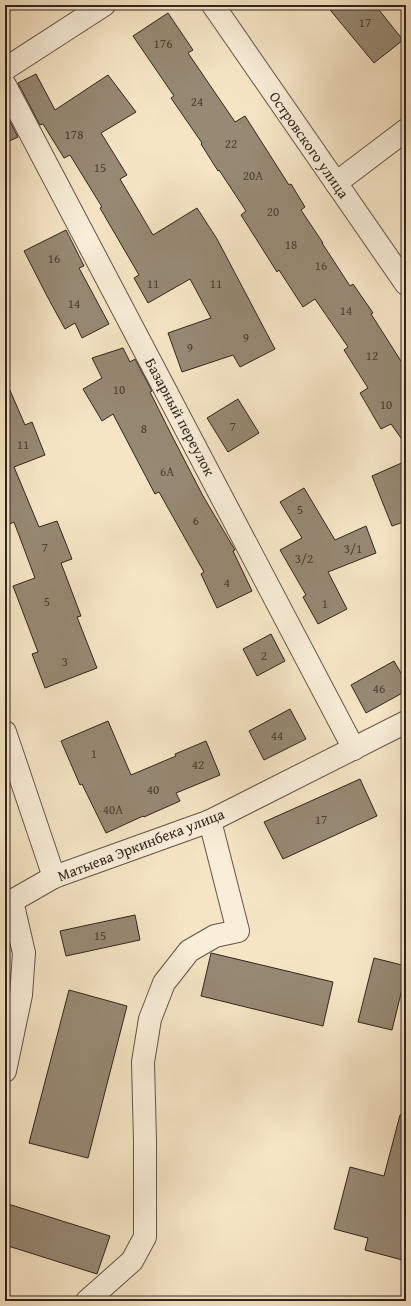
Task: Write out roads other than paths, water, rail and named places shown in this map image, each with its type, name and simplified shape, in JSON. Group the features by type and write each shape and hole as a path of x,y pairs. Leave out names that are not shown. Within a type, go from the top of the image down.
{"street":[{"path":"5,69 104,5"},
{"name":"Островского улица","path":"213,5 406,284"},
{"name":"Базарный переулок","path":"5,85 354,749"},
{"path":"336,183 406,130"},
{"name":"Матыева Эркинбека улица","path":"9,901 54,877 210,821 406,722"},
{"path":"5,732 54,877"},
{"path":"87,1301 132,1261 145,1237 146,1141 142,1062 150,1019 164,983 189,951 215,936 238,931 210,821"},
{"path":"5,1071 21,995 24,953 9,901"}]}
